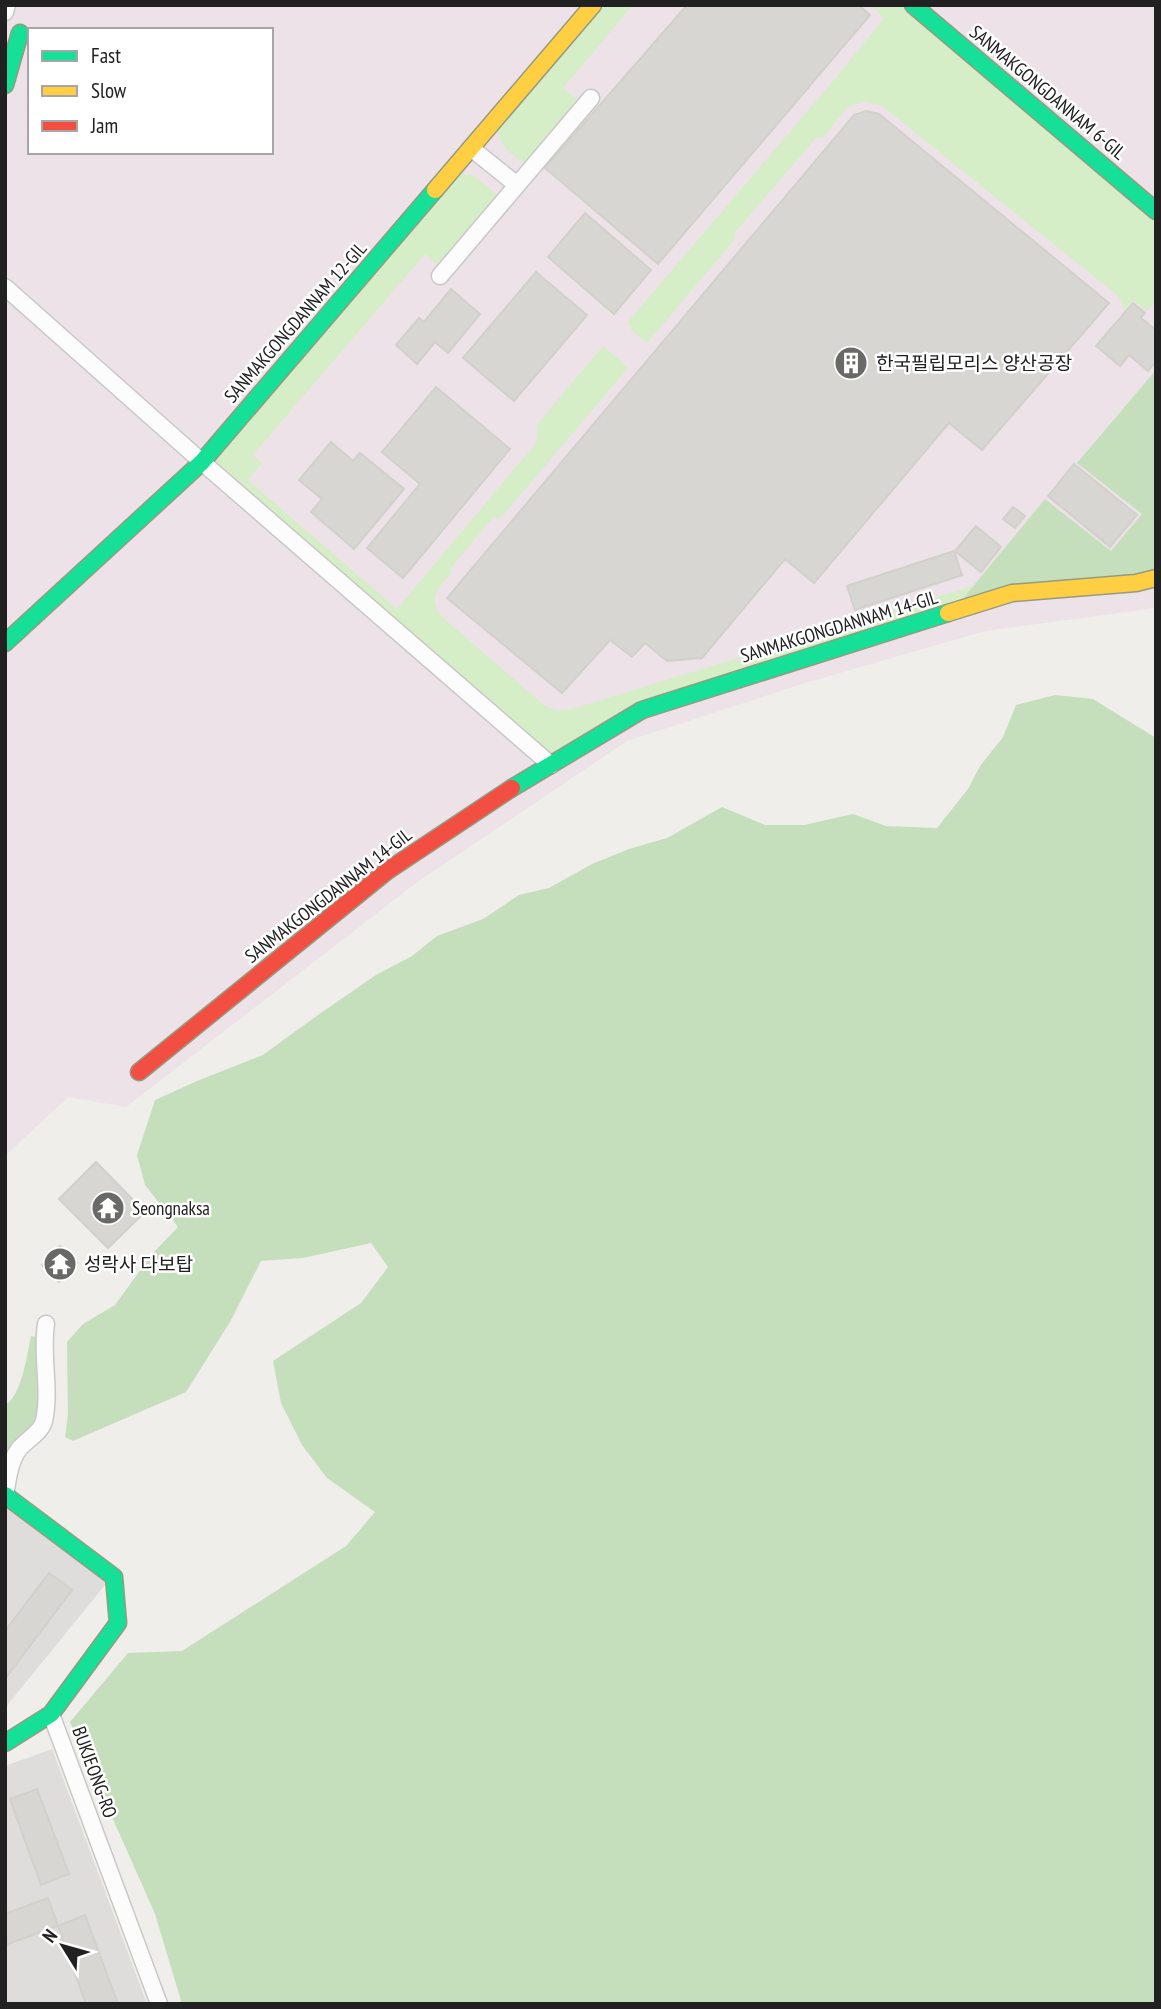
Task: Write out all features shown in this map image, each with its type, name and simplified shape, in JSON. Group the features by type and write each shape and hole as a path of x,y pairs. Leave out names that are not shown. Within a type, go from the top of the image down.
{"street":[{"path":"5,12 7,5"},
{"name":"SANMAKGONGDANNAM 12-GIL","path":"5,643 202,462 593,5"},
{"name":"SANMAKGONGDANNAM 6-GIL","path":"913,5 1156,211"},
{"path":"5,85 20,33"},
{"path":"440,276 591,98"},
{"path":"471,148 517,185"},
{"path":"5,287 551,765"},
{"name":"SANMAKGONGDANNAM 14-GIL","path":"139,1072 387,871 504,793 642,710 1012,593 1136,583 1156,578"},
{"path":"5,1495 15,1455 44,1421 46,1324"},
{"name":"BUKJEONG-RO","path":"5,1495 114,1577 118,1623 51,1714 159,2004"},
{"path":"5,1743 51,1714"}],"shaded area":[{"path":"5,5 1156,5 1156,608 985,631 802,684 627,741 416,883 126,1107 68,1097 5,1156"},
{"path":"5,1503 109,1580 5,1708"},
{"path":"52,1749 147,2004 5,2004 5,1766"}],"green space":[{"path":"593,5 633,5 563,88 580,102 528,166 503,145 498,127"},
{"path":"870,5 911,5 1156,221 1156,300 1147,311 1133,300 1124,310 1117,295 882,106 864,101 847,108 823,138 817,137 733,235 736,238 647,343 631,330 627,323 884,18"},
{"path":"457,173 473,175 501,198 441,268 425,254 253,455 262,463 248,480 397,609 536,443 538,423 603,346 628,368 499,520 494,516 450,569 452,572 435,597 440,615 545,706 568,710 973,586 951,613 642,710 551,765 202,462"},
{"path":"1156,370 1156,578 951,613 1045,499 1111,551 1142,514 1077,463"},
{"path":"1055,695 1093,699 1156,738 1156,2004 182,2004 155,1914 70,1722 128,1653 182,1651 346,1546 375,1512 327,1478 302,1445 281,1403 273,1361 361,1303 388,1267 371,1243 303,1258 261,1261 230,1322 186,1392 73,1441 65,1437 68,1414 67,1342 83,1324 115,1305 152,1254 178,1227 145,1185 137,1155 155,1100 263,1055 376,975 412,956 437,936 483,919 519,895 549,888 592,864 667,838 722,807 765,825 804,825 853,814 886,826 937,828 968,789 980,766 1003,737 1016,705"},
{"path":"31,1336 37,1337 40,1379 37,1423 5,1462 5,1405 20,1384"}],"building":[{"path":"687,5 859,5 870,15 658,264 545,168"},
{"name":"한국필립모리스 양산공장","path":"866,111 879,114 1109,303 982,450 949,423 814,583 785,559 702,658 667,661 645,643 632,657 610,640 562,693 447,598 854,115"},
{"path":"585,213 651,270 614,314 548,257"},
{"path":"536,272 587,315 514,401 463,358"},
{"path":"451,289 480,314 448,353 435,342 417,364 396,345 419,318 424,322"},
{"path":"1133,303 1145,313 1141,318 1156,330 1156,361 1148,371 1129,355 1120,366 1096,346"},
{"path":"436,387 510,449 403,578 367,548 420,484 382,452"},
{"path":"331,442 353,461 360,453 404,489 354,549 311,512 322,499 299,480"},
{"path":"1074,464 1137,515 1110,547 1048,496"},
{"path":"1013,507 1025,516 1015,528 1003,519"},
{"path":"976,526 1001,547 981,572 955,551"},
{"path":"954,551 962,575 855,610 847,586"},
{"path":"96,1162 145,1212 108,1248 59,1199"},
{"name":"성락사 다보탑","path":"60,1246 77,1263 59,1282 42,1265"},
{"path":"49,1573 72,1590 5,1679 5,1631"},
{"path":"37,1789 69,1874 41,1885 10,1799"},
{"path":"48,1898 58,1926 5,1945 5,1914"},
{"path":"85,1915 117,2001 108,2004 86,2004 58,1926"}],"traffic: fast":[{"path":"913,5 1156,211"},
{"path":"5,85 20,33"},
{"path":"5,643 202,462 435,190"},
{"path":"512,788 642,710 948,613"},
{"path":"5,1495 114,1577 118,1623 51,1714 5,1743"}],"traffic: slow":[{"path":"435,190 593,5"},
{"path":"948,613 1012,593 1136,583 1156,578"}],"traffic: jam":[{"path":"139,1072 387,871 512,788"}],"place":[{"name":"한국필립모리스 양산공장","path":"851,363"},
{"name":"Seongnaksa","path":"108,1208"},
{"name":"성락사 다보탑","path":"60,1264"}]}
